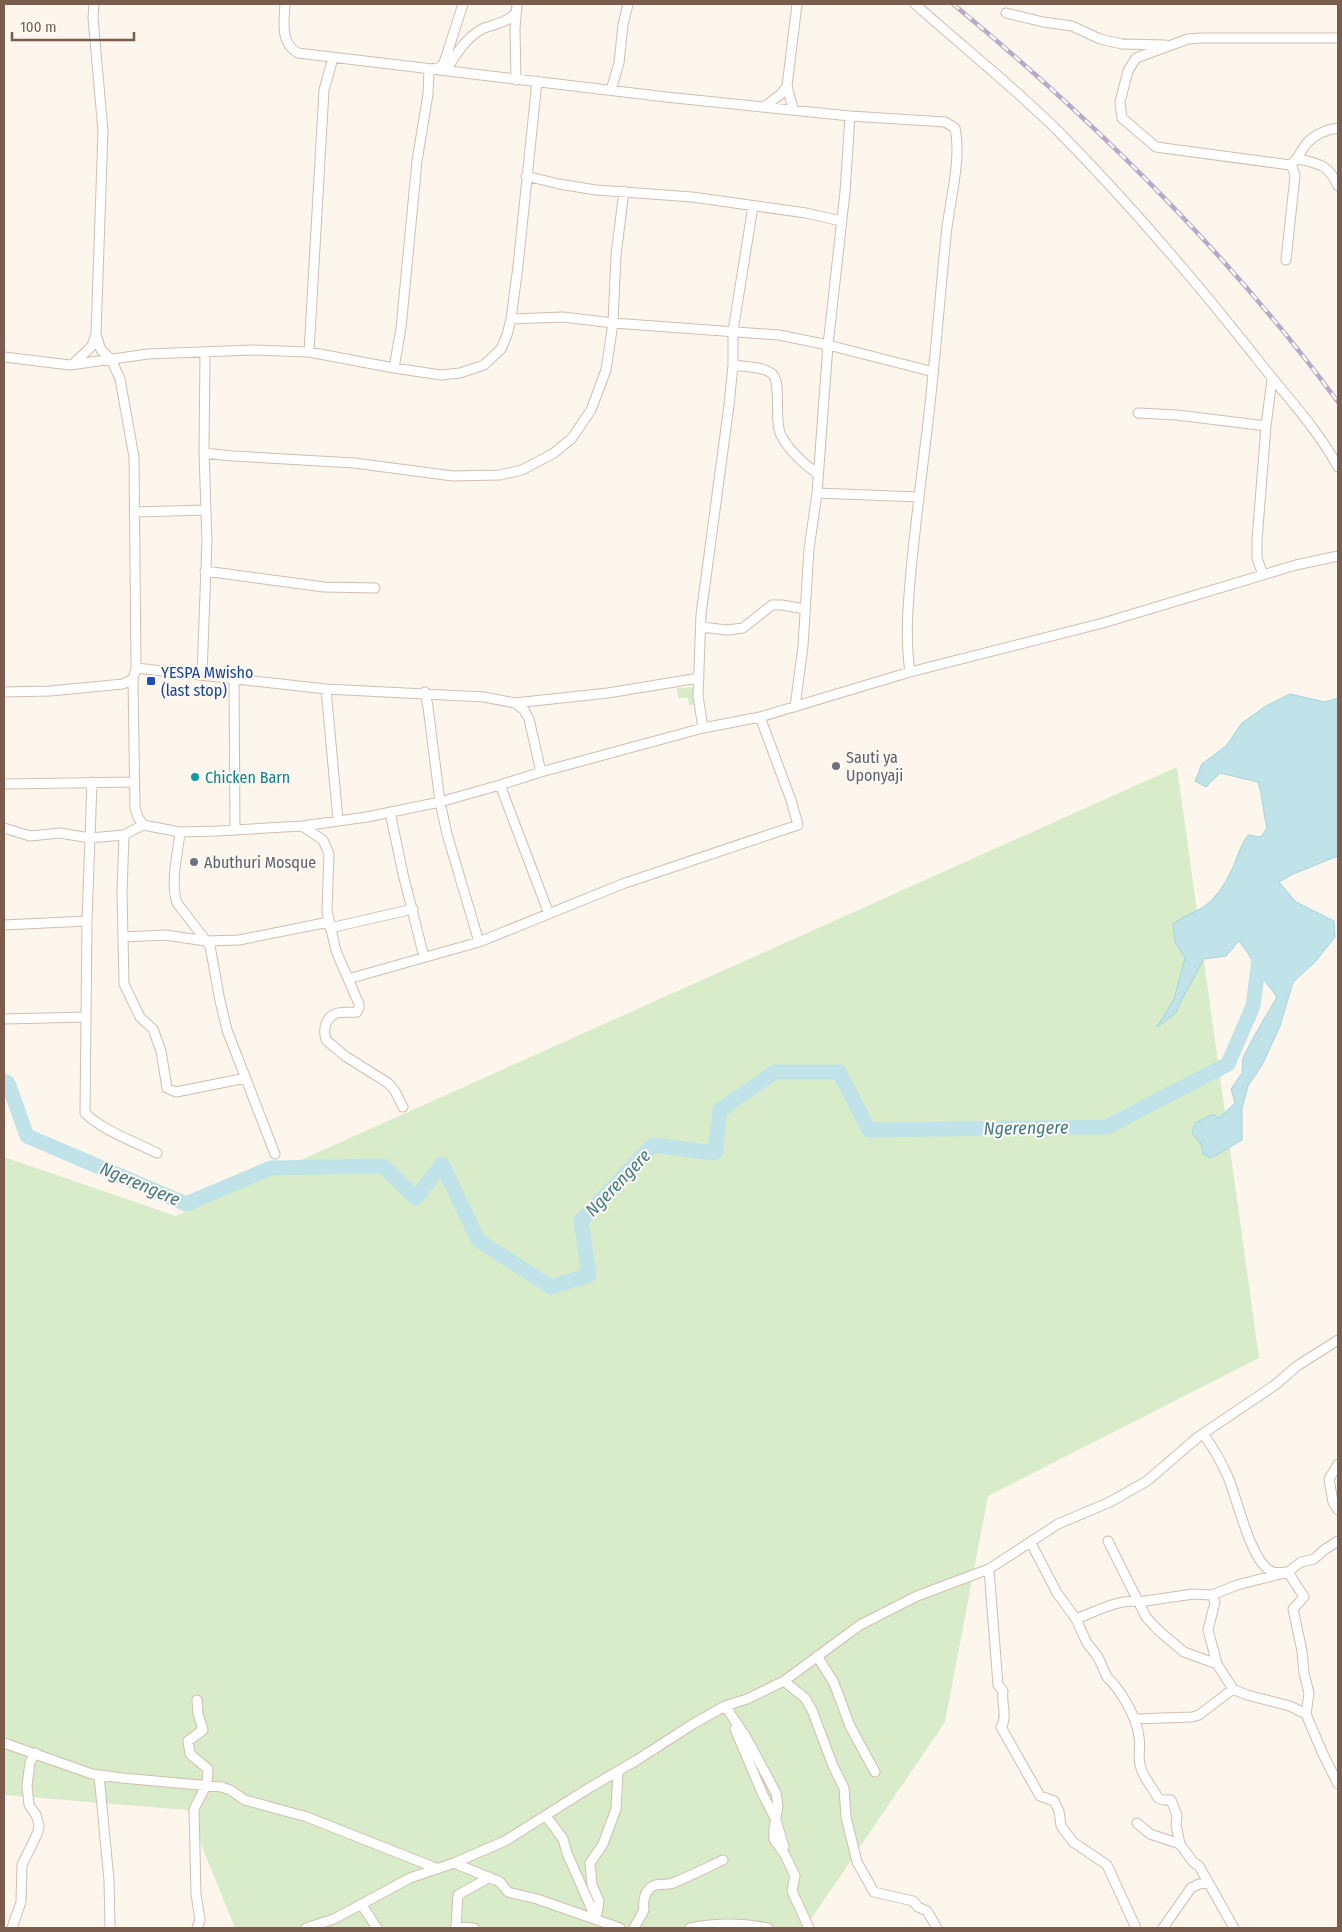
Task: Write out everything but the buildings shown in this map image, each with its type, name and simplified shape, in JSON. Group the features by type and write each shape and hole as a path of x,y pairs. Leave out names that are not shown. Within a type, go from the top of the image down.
{"street":[{"path":"70,365 92,346 96,334 103,131 93,18 94,4"},
{"path":"285,4 285,40 289,48 298,53 516,80 850,116 945,122 955,128 958,140 946,233 934,372 918,497 906,629 910,672"},
{"path":"429,70 440,67 444,63 463,4"},
{"path":"611,90 619,63 622,25 628,4"},
{"path":"792,109 787,86 794,4"},
{"path":"915,4 1059,132 1182,266 1306,420 1338,467"},
{"path":"446,71 453,58 471,37 484,29 510,19 517,8"},
{"path":"516,80 517,8"},
{"path":"1006,13 1072,26 1100,39 1122,44 1170,46"},
{"path":"1338,38 1211,37 1188,40 1136,58 1128,71 1120,102 1122,118 1156,147 1290,165 1298,159 1304,147 1316,135 1338,128"},
{"path":"309,352 324,90 334,58"},
{"path":"394,368 400,336 417,161 428,94 429,70"},
{"path":"4,357 70,365 148,354 252,350 309,352 440,375 460,373 484,365 500,349 507,335 510,319 518,266 536,81"},
{"path":"765,106 781,94 787,86"},
{"path":"795,707 803,646 809,549 817,493 828,345 850,116"},
{"path":"1298,159 1324,165 1335,178 1338,186"},
{"path":"1286,260 1295,176 1290,165"},
{"path":"526,176 596,190 692,197 806,213 841,221"},
{"path":"204,453 354,463 453,476 500,475 522,470 554,453 572,438 591,410 606,370 613,323 616,255 624,191"},
{"path":"703,728 698,696 701,627 733,365 733,331 753,206"},
{"path":"510,319 563,317 613,323 779,335 828,345 934,372"},
{"path":"96,334 101,350 111,359 120,379 134,457 136,668 133,679 135,782 136,814 143,825"},
{"path":"202,675 206,510 204,453 205,352"},
{"path":"733,365 762,370 771,373 775,378 777,386 776,419 780,434 796,455 818,474"},
{"path":"1263,575 1257,558 1257,540 1266,426 1272,378"},
{"path":"1138,413 1177,415 1266,426"},
{"path":"817,493 918,497"},
{"path":"134,512 206,510"},
{"path":"4,828 30,836 60,833 90,838 124,834 143,825 180,832 302,826 367,817 440,802 541,772 703,728 795,707 910,672 1103,623 1296,565 1338,556"},
{"path":"205,571 324,587 375,588"},
{"path":"701,627 727,630 743,628 772,605 805,609"},
{"path":"136,668 326,689 425,692 484,697 515,703 608,693 699,678"},
{"path":"234,678 235,830"},
{"path":"4,692 86,688 123,684 133,679"},
{"path":"326,689 338,820"},
{"path":"425,692 440,802 447,834 479,942"},
{"path":"515,703 524,710 530,720 541,772"},
{"path":"348,979 479,942 625,883 798,825 791,800 760,716"},
{"path":"92,782 86,921 85,1113 106,1127 157,1153"},
{"path":"4,784 135,782"},
{"path":"500,785 549,914"},
{"path":"390,812 424,957"},
{"path":"302,826 323,840 329,854 326,911 336,950 359,1008 357,1012 336,1013 329,1019 325,1028 326,1040 345,1056 391,1086 403,1107"},
{"path":"180,832 176,868 176,898 210,946 220,1001 228,1030 274,1154"},
{"path":"124,834 122,893 124,984 140,1017 153,1029 168,1088 176,1092 246,1078"},
{"path":"123,937 165,935 206,941 239,940 413,909"},
{"path":"4,926 86,921"},
{"path":"4,1019 86,1017"},
{"path":"306,1928 334,1919 410,1878 454,1863 505,1841 693,1724 725,1706 747,1699 784,1682 860,1625 917,1596 989,1569 1058,1524 1101,1507 1147,1481 1202,1434 1276,1385 1298,1366 1338,1340"},
{"path":"1202,1434 1209,1441 1227,1475 1248,1538 1261,1562 1272,1572 1288,1572"},
{"path":"1338,1464 1329,1479 1333,1502 1338,1510"},
{"path":"1108,1541 1146,1617 1180,1650 1217,1664"},
{"path":"1076,1619 1118,1603 1139,1602 1193,1594 1212,1595 1236,1585 1288,1572 1301,1562 1314,1559 1338,1541"},
{"path":"1031,1543 1057,1593 1076,1619 1107,1677 1115,1685 1135,1719 1139,1738 1141,1769 1158,1798 1171,1800 1177,1814 1176,1825 1180,1844 1193,1862 1200,1866 1207,1883 1234,1928"},
{"path":"989,1569 998,1685 1003,1691 1002,1702 1005,1718 1001,1727 1040,1796 1054,1801 1059,1811 1060,1826 1073,1842 1107,1865 1136,1928"},
{"path":"1288,1572 1304,1597 1293,1609 1309,1693 1306,1714 1338,1784"},
{"path":"1212,1595 1215,1602 1208,1630 1217,1664 1233,1689 1247,1695 1290,1706 1306,1714"},
{"path":"817,1656 834,1683 850,1726 875,1772"},
{"path":"784,1682 805,1698 819,1726 833,1766 844,1788 846,1817 857,1862 868,1883 874,1892 913,1901 918,1907 927,1911 937,1928"},
{"path":"1135,1719 1192,1717 1199,1715 1233,1689"},
{"path":"197,1700 198,1714 203,1730 188,1741 190,1754 208,1769 207,1784 194,1809 196,1894 200,1920 197,1928"},
{"path":"725,1706 746,1737 755,1758 770,1779 778,1800 774,1839 785,1855 795,1876 792,1891 809,1928"},
{"path":"4,1743 99,1775 207,1784 226,1788 252,1802 307,1817 436,1868"},
{"path":"12,1928 21,1902 22,1865 38,1832 39,1825 36,1815 29,1804 27,1786 30,1762 36,1754"},
{"path":"596,1919 599,1901 592,1885 590,1864 603,1844 616,1809 618,1772"},
{"path":"99,1775 109,1880 110,1928"},
{"path":"546,1816 563,1839 567,1853 596,1919"},
{"path":"776,1820 784,1847"},
{"path":"1137,1823 1150,1834 1180,1844"},
{"path":"634,1928 644,1910 643,1904 649,1889 656,1885 670,1884 689,1877 723,1860"},
{"path":"454,1863 500,1882 508,1892 537,1899 620,1928"},
{"path":"474,1928 456,1927 458,1896 490,1877"},
{"path":"1163,1928 1186,1898 1191,1888 1207,1883"},
{"path":"361,1904 376,1928"},
{"path":"690,1928 722,1925 753,1925 768,1928"}],"green space":[{"path":"695,687 695,705 689,705 688,698 678,698 677,688"},
{"path":"1177,767 1259,1358 988,1496 945,1722 805,1928 235,1928 187,1810 4,1795 4,1157 176,1216"}],"water":[{"path":"1290,694 1325,702 1338,698 1338,856 1293,874 1279,882 1296,902 1334,921 1335,937 1315,962 1293,982 1280,1026 1262,1065 1248,1086 1242,1108 1242,1140 1211,1158 1203,1154 1201,1144 1192,1133 1195,1123 1213,1114 1219,1118 1235,1103 1231,1089 1242,1073 1243,1058 1277,997 1258,972 1239,941 1226,956 1204,959 1176,1013 1157,1027 1174,999 1185,958 1175,942 1173,924 1210,902 1228,877 1248,835 1261,837 1267,828 1258,782 1220,773 1206,787 1195,781 1202,764 1226,746 1242,723 1266,706"}],"waterway":[{"name":"Ngerengere","path":"4,1081 8,1083 27,1136 186,1204 271,1168 383,1166 416,1198 442,1164 478,1240 551,1287 589,1275 581,1221 653,1145 715,1153 720,1110 775,1072 839,1072 869,1130 1107,1127 1228,1064 1253,1006 1260,952"}],"railway":[{"path":"953,4 1058,95 1158,191 1252,294 1338,402"}],"place":[{"name":"YESPA Mwisho (last stop)","path":"151,681"},
{"name":"Sauti ya Uponyaji","path":"836,766"},
{"name":"Chicken Barn","path":"195,777"},
{"name":"Abuthuri Mosque","path":"194,862"}]}
